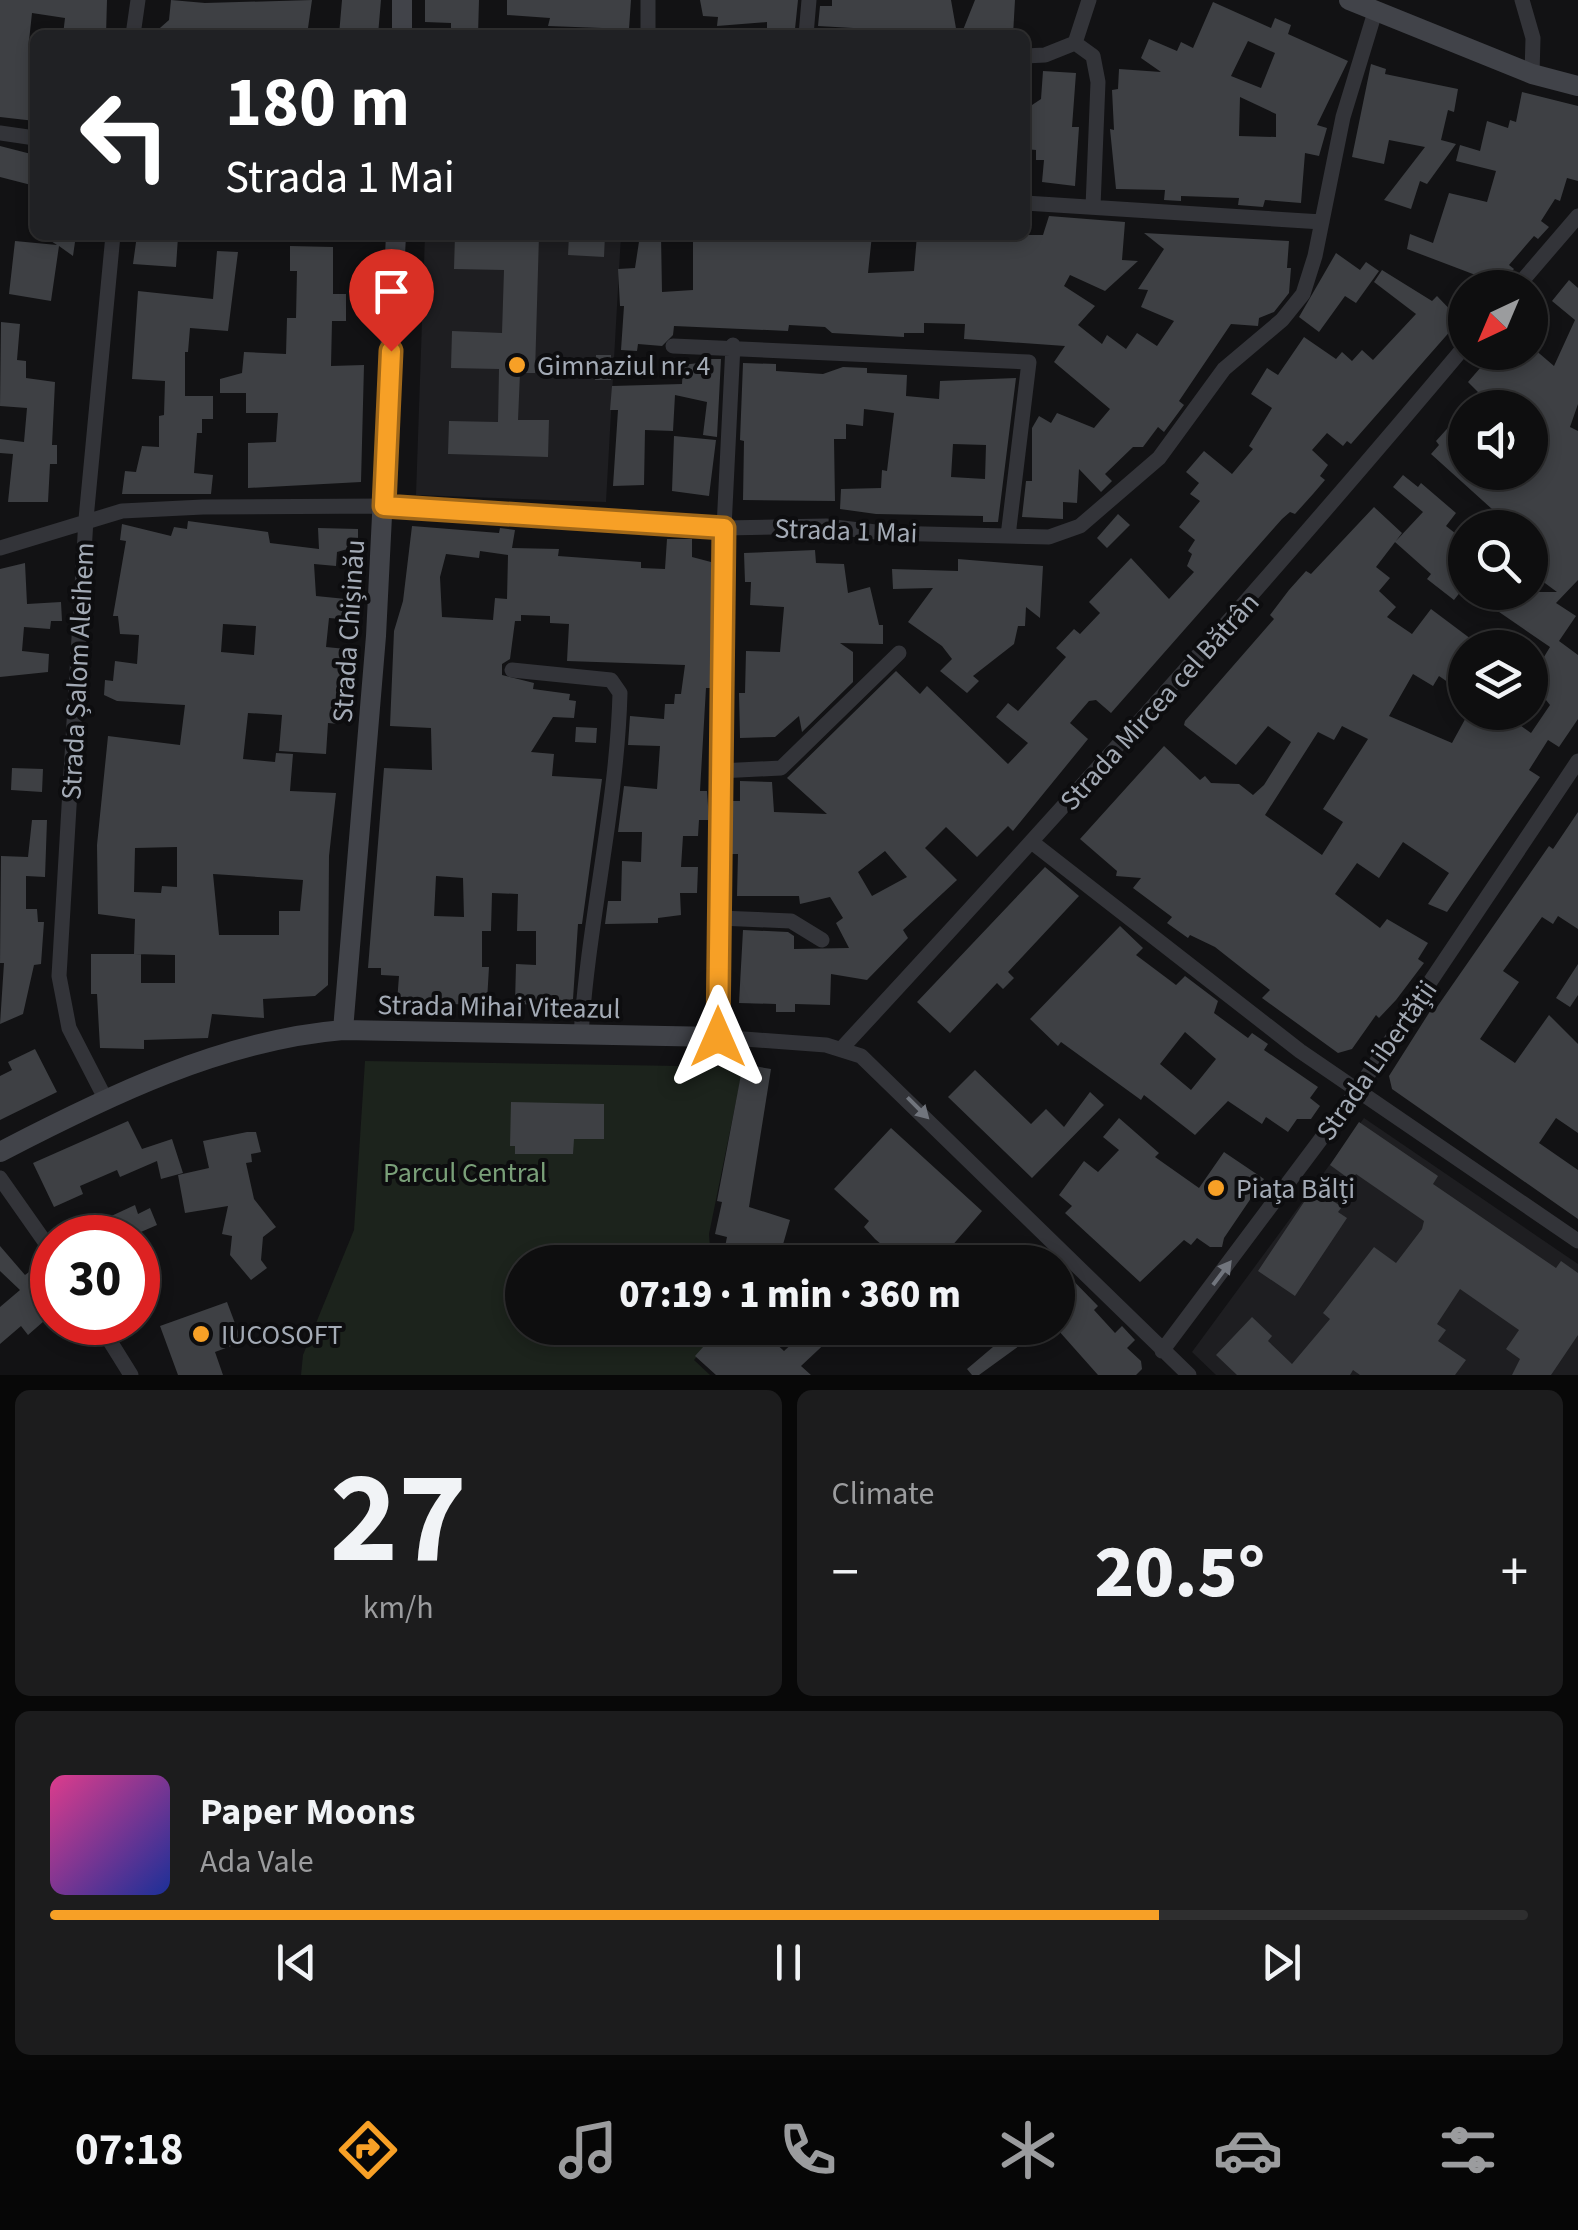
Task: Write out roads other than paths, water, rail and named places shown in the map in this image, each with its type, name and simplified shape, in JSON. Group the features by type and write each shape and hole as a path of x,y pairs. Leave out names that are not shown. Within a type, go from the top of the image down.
{"street":[{"path":"134,30 138,0"},
{"path":"402,0 402,30"},
{"path":"648,0 648,30"},
{"path":"806,30 809,0"},
{"path":"1075,43 1089,0"},
{"path":"1350,0 1532,74 1578,86"},
{"path":"1522,0 1533,38 1532,74"},
{"name":"Strada 1 Mai","path":"0,548 86,519 122,512 203,507 384,506 724,528 826,526 1049,538 1070,533 1159,458 1224,369 1296,304 1307,284 1343,117 1375,12"},
{"path":"1030,56 1045,55 1075,43"},
{"path":"1075,43 1093,56 1097,70 1092,207"},
{"path":"0,133 30,137"},
{"path":"1030,203 1322,222"},
{"path":"1532,270 1578,216"},
{"name":"Strada Șalom Aleihem","path":"104,1098 69,1028 58,976 86,519 113,240"},
{"name":"Strada Chișinău","path":"343,1030 384,506 396,240"},
{"path":"718,1037 724,528 733,345"},
{"path":"674,346 733,345 1029,362 1008,536"},
{"name":"Strada Mircea cel Bătrân","path":"842,1048 1034,843 1294,550 1448,366"},
{"path":"719,771 781,768 899,652"},
{"path":"512,670 611,680 620,692 602,889 585,973 581,1036"},
{"name":"Strada Libertății","path":"1162,1351 1356,1091 1578,761"},
{"path":"1034,843 1263,1024 1578,1241"},
{"path":"719,918 791,922 822,940"},
{"name":"Strada Mihai Viteazul","path":"0,1152 104,1098 263,1042 343,1030 718,1037 842,1048 880,1070 1188,1375"},
{"path":"0,1178 30,1221"},
{"path":"112,1345 131,1375"}],"place":[{"name":"Gimnaziul nr. 4","path":"517,365"},
{"name":"Piața Bălți","path":"1216,1188"},
{"name":"IUCOSOFT","path":"201,1334"}],"park label":[{"name":"Parcul Central","path":"465,1172"}]}
